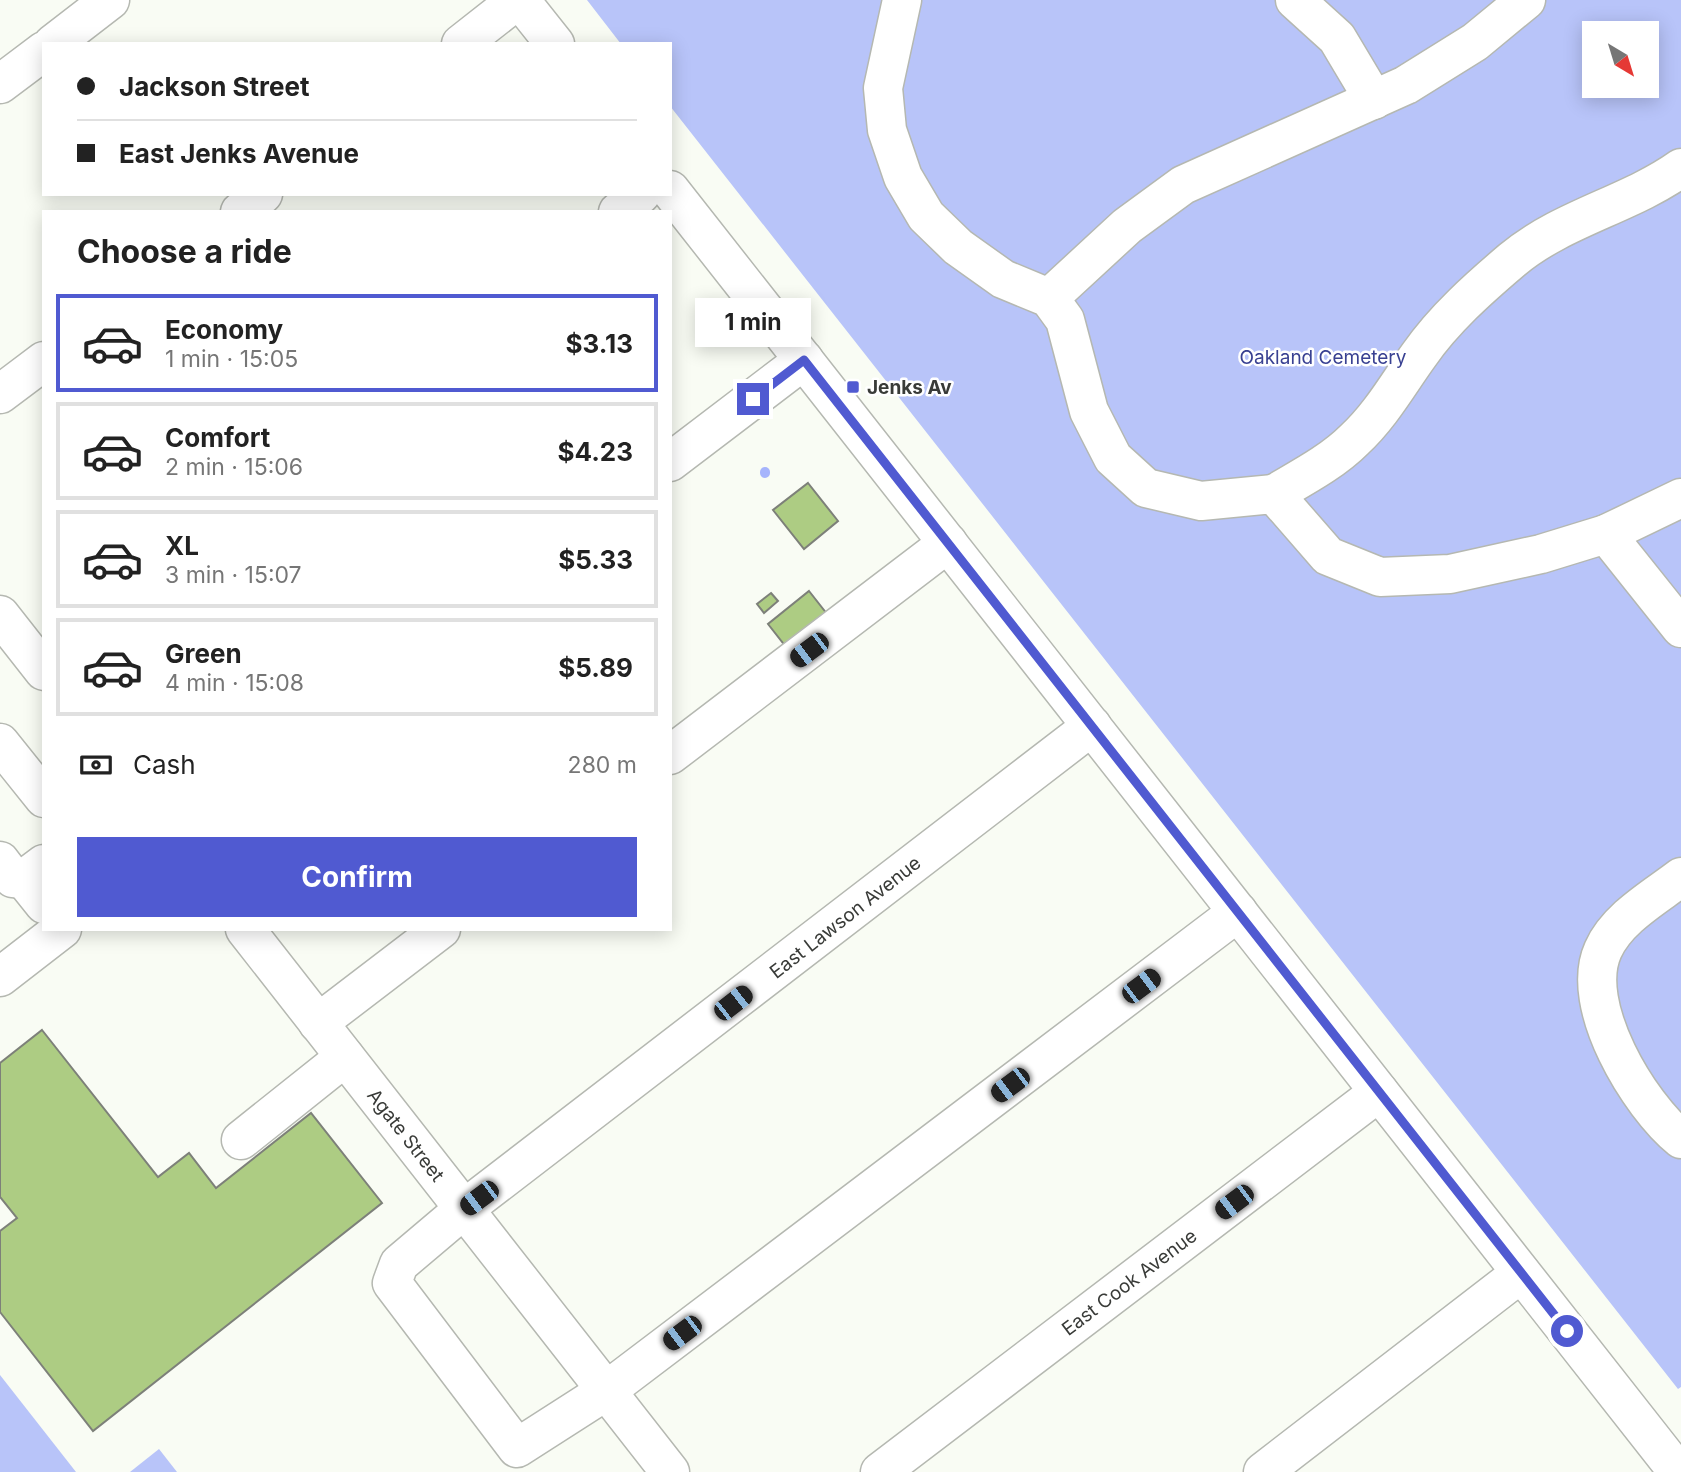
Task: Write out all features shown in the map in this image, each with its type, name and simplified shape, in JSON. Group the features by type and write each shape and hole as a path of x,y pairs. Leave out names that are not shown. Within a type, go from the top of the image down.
{"street":[{"path":"56,42 110,0"},
{"path":"464,42 519,0 553,42"},
{"path":"902,0 883,88 887,130 903,177 926,216 958,247 1003,279 1049,298 1065,320 1089,411 1113,458 1146,488 1200,501 1275,494 1353,442 1384,408 1420,353 1463,304 1515,257 1575,220 1652,188 1681,168"},
{"path":"1295,0 1337,38 1374,100"},
{"path":"1049,298 1127,226 1183,185 1406,85 1475,42 1525,0"},
{"path":"0,84 42,52"},
{"path":"672,193 1666,1459"},
{"path":"243,210 260,196"},
{"path":"621,210 638,196"},
{"path":"672,460 804,360"},
{"path":"0,394 42,362"},
{"path":"1275,494 1328,556 1380,577 1450,574 1541,554 1606,534 1681,498"},
{"path":"1606,534 1681,628"},
{"path":"672,753 948,543"},
{"path":"0,615 40,660"},
{"name":"East Lawson Avenue","path":"606,1391 517,1448 392,1283 399,1264 464,1209 1092,726"},
{"path":"0,743 42,796"},
{"path":"1681,877 1623,922 1604,948 1596,971 1597,993 1615,1052 1669,1129 1681,1139"},
{"path":"606,1391 1238,912"},
{"path":"0,977 59,931"},
{"name":"Agate Street","path":"247,931 670,1472"},
{"path":"318,1023 438,931"},
{"path":"241,1140 345,1057"},
{"name":"East Cook Avenue","path":"880,1472 1379,1092"},
{"path":"1263,1472 1521,1273"}],"green space":[{"name":"Oakland Cemetery","path":"587,0 1681,0 1681,1387 1678,1389 672,109 672,42 619,42"},
{"path":"0,1375 76,1472 0,1472"},
{"path":"159,1449 177,1472 130,1472"}],"building":[{"path":"808,483 838,521 804,549 773,510"},
{"path":"809,591 831,619 790,652 768,624"},
{"path":"771,593 778,601 764,613 757,604"},
{"path":"42,1030 158,1177 189,1153 216,1188 311,1113 382,1203 93,1431 0,1312 0,1231 17,1218 0,1197 0,1063"}],"place":[{"name":"Jenks Av","path":"853,387"}],"route":[{"path":"753,399 804,360 1567,1331"}]}
